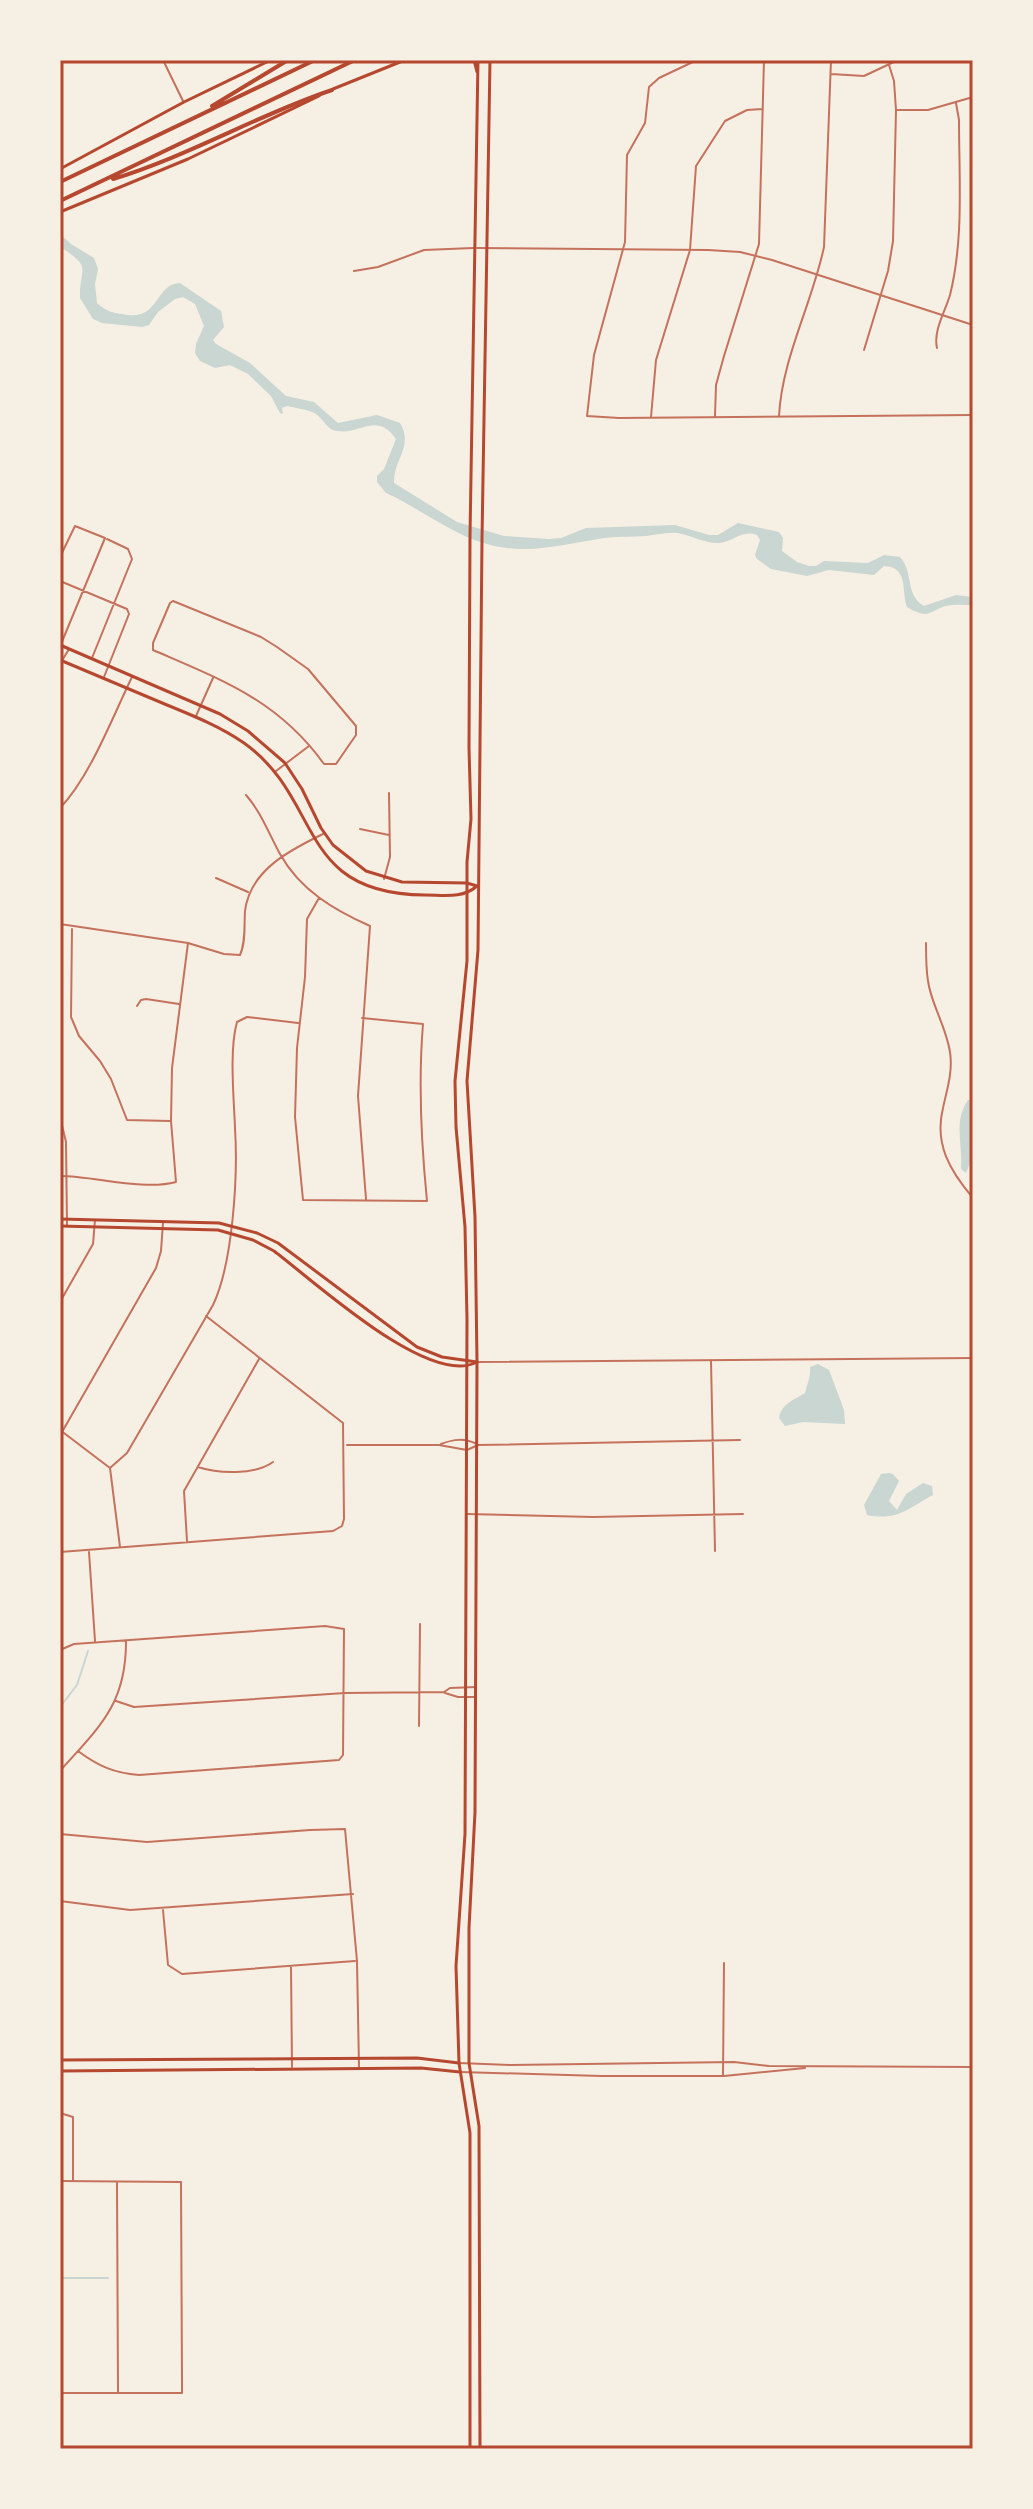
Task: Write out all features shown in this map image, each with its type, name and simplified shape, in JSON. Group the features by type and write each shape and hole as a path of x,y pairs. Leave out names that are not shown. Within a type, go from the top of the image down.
{"highway":[{"path":"193,118 288,60"},
{"path":"60,182 315,60"},
{"path":"60,201 355,60"},
{"path":"99,183 185,153 332,90"}],"main road":[{"path":"60,169 184,102 271,60"},
{"path":"60,212 188,159 332,90 405,60"},
{"path":"470,2449 470,2133 459,2063 456,1973 465,1813 466,1245 455,1081 467,961 470,827 476,60"},
{"path":"480,2449 479,2126 469,2063 468,1973 475,1812 478,1445 476,1244 467,1081 477,985 490,60"},
{"path":"477,120 489,120"},
{"path":"473,326 485,326"},
{"path":"60,645 248,731 285,763 325,834 349,860 384,879 477,886"},
{"path":"61,661 196,717 241,741 275,772 313,839 340,870 372,888 401,895 467,895 477,886"},
{"path":"469,685 480,685"},
{"path":"470,827 480,828"},
{"path":"455,1081 467,1081"},
{"path":"60,1219 230,1225 273,1240 417,1347 442,1357 477,1362"},
{"path":"60,1226 229,1233 253,1240 284,1258 407,1351 439,1363 467,1367 477,1362"},
{"path":"466,1245 476,1244"},
{"path":"284,1258 289,1252"},
{"path":"326,1291 331,1284"},
{"path":"465,1634 477,1633"},
{"path":"465,1813 475,1812"},
{"path":"456,1973 468,1973"},
{"path":"60,2060 404,2058 459,2063"},
{"path":"404,2058 404,2068"},
{"path":"236,2069 237,2059"},
{"path":"111,2060 111,2071"},
{"path":"60,2071 404,2068 460,2072"},
{"path":"469,2198 479,2197"},
{"path":"470,2270 480,2270"},
{"path":"470,2404 480,2404"}],"street":[{"path":"163,60 184,102"},
{"path":"697,60 659,78 649,87 645,123 627,155 624,249 594,355 587,416 973,415"},
{"path":"715,417 716,385 756,256 764,60"},
{"path":"779,417 780,388 818,275 827,226 831,60"},
{"path":"830,74 854,78 864,76 898,60"},
{"path":"864,350 893,241 896,110 894,81 889,65"},
{"path":"896,110 921,110 973,97"},
{"path":"937,348 935,339 950,293 957,242 959,120 956,103"},
{"path":"651,418 656,360 690,250 694,178 701,156 725,121 747,110 763,109"},
{"path":"354,271 399,261 424,250 724,251 756,256 973,325"},
{"path":"60,557 75,526 128,549 132,555 92,659"},
{"path":"60,645 105,538"},
{"path":"60,581 127,609 129,618 103,678"},
{"path":"173,601 261,637 308,669 354,722 358,732 336,764 324,764 310,745 264,702 214,677 153,650 153,643 173,601"},
{"path":"61,661 69,649"},
{"path":"60,808 70,798 132,677"},
{"path":"196,717 214,677"},
{"path":"275,772 310,745"},
{"path":"384,879 390,857 389,793"},
{"path":"246,795 254,803 282,858 310,892 340,913 370,926 358,1096 366,1200"},
{"path":"360,829 389,835"},
{"path":"60,924 188,943 224,954 240,955 249,892 261,873 325,834"},
{"path":"216,878 249,892"},
{"path":"319,898 307,919 305,977 299,1023 295,1117 303,1200 427,1201 420,1126 419,1068 423,1024 362,1018"},
{"path":"72,926 71,1017 79,1036 106,1070 127,1120 171,1121"},
{"path":"60,1176 84,1176 112,1182 176,1182 171,1121 173,1053 188,943"},
{"path":"926,943 928,982 941,1016 951,1057 940,1125 941,1138 952,1173 973,1198"},
{"path":"137,1006 146,999 180,1004"},
{"path":"110,1468 127,1453 206,1316 223,1279 234,1196 237,1022 247,1017 299,1023"},
{"path":"60,1117 66,1142 67,1226"},
{"path":"60,1302 93,1244 95,1219"},
{"path":"120,1547 110,1468 61,1431 156,1268 161,1251 163,1221"},
{"path":"60,1552 333,1531 344,1522 343,1423 339,1417 206,1316"},
{"path":"187,1542 184,1491 260,1358"},
{"path":"477,1362 973,1358"},
{"path":"711,1360 715,1551"},
{"path":"439,1445 452,1440 467,1440 478,1445"},
{"path":"344,1445 439,1445 467,1450 478,1445 740,1440"},
{"path":"197,1467 209,1471 261,1469 273,1462"},
{"path":"466,1514 593,1517 743,1514"},
{"path":"89,1550 95,1643"},
{"path":"419,1726 420,1624"},
{"path":"60,1650 74,1644 126,1640 325,1626 344,1629 343,1755 339,1760 139,1775 113,1771 78,1751"},
{"path":"60,1771 116,1701 126,1664 126,1640"},
{"path":"444,1692 450,1688 476,1687"},
{"path":"116,1701 134,1707 152,1707 345,1693 444,1692 476,1697"},
{"path":"60,1834 147,1842 345,1829 357,1961 359,2068"},
{"path":"60,1901 130,1910 353,1894"},
{"path":"163,1909 168,1965 182,1974 357,1961"},
{"path":"724,1963 724,2076"},
{"path":"291,1966 292,2069"},
{"path":"459,2063 723,2062 814,2067 973,2067"},
{"path":"571,2064 572,2076"},
{"path":"460,2072 724,2076 814,2067"},
{"path":"60,2113 70,2113 73,2117 73,2181"},
{"path":"60,2181 181,2182 182,2393 60,2393"},
{"path":"117,2182 118,2393"}],"shaded area":[{"path":"60,234 94,258 98,269 95,284 97,303 111,312 138,315 146,312 166,289 180,283 221,311 224,327 213,340 216,344 250,363 286,396 314,402 338,423 377,415 400,423 405,439 394,483 457,522 504,536 549,539 561,538 586,528 675,525 718,535 738,523 779,532 783,538 782,551 809,566 824,561 868,563 884,555 900,557 914,596 924,606 956,595 973,597 973,605 945,606 927,614 914,611 907,607 901,575 892,567 884,566 874,575 829,570 807,576 771,569 757,559 755,555 760,540 757,535 751,534 718,543 669,533 609,537 531,549 507,548 474,540 386,493 377,482 377,476 384,469 396,439 382,426 337,431 309,411 287,406 282,408 283,414 280,413 271,396 248,374 230,365 215,368 200,361 195,353 196,344 204,326 195,304 183,297 175,299 158,312 149,325 142,327 102,323 93,319 80,298 81,264 60,247"},
{"path":"968,1100 973,1101 973,1156 966,1173 961,1169 960,1125"},
{"path":"818,1364 829,1370 844,1410 845,1424 803,1422 785,1426 779,1418 782,1409 805,1393 810,1367"},
{"path":"889,1473 899,1481 889,1501 897,1510 906,1494 923,1483 932,1486 933,1495 895,1515 867,1515 864,1505 881,1474"}],"waterway":[{"path":"60,1707 77,1685 88,1651"},
{"path":"60,2278 108,2278"}]}
